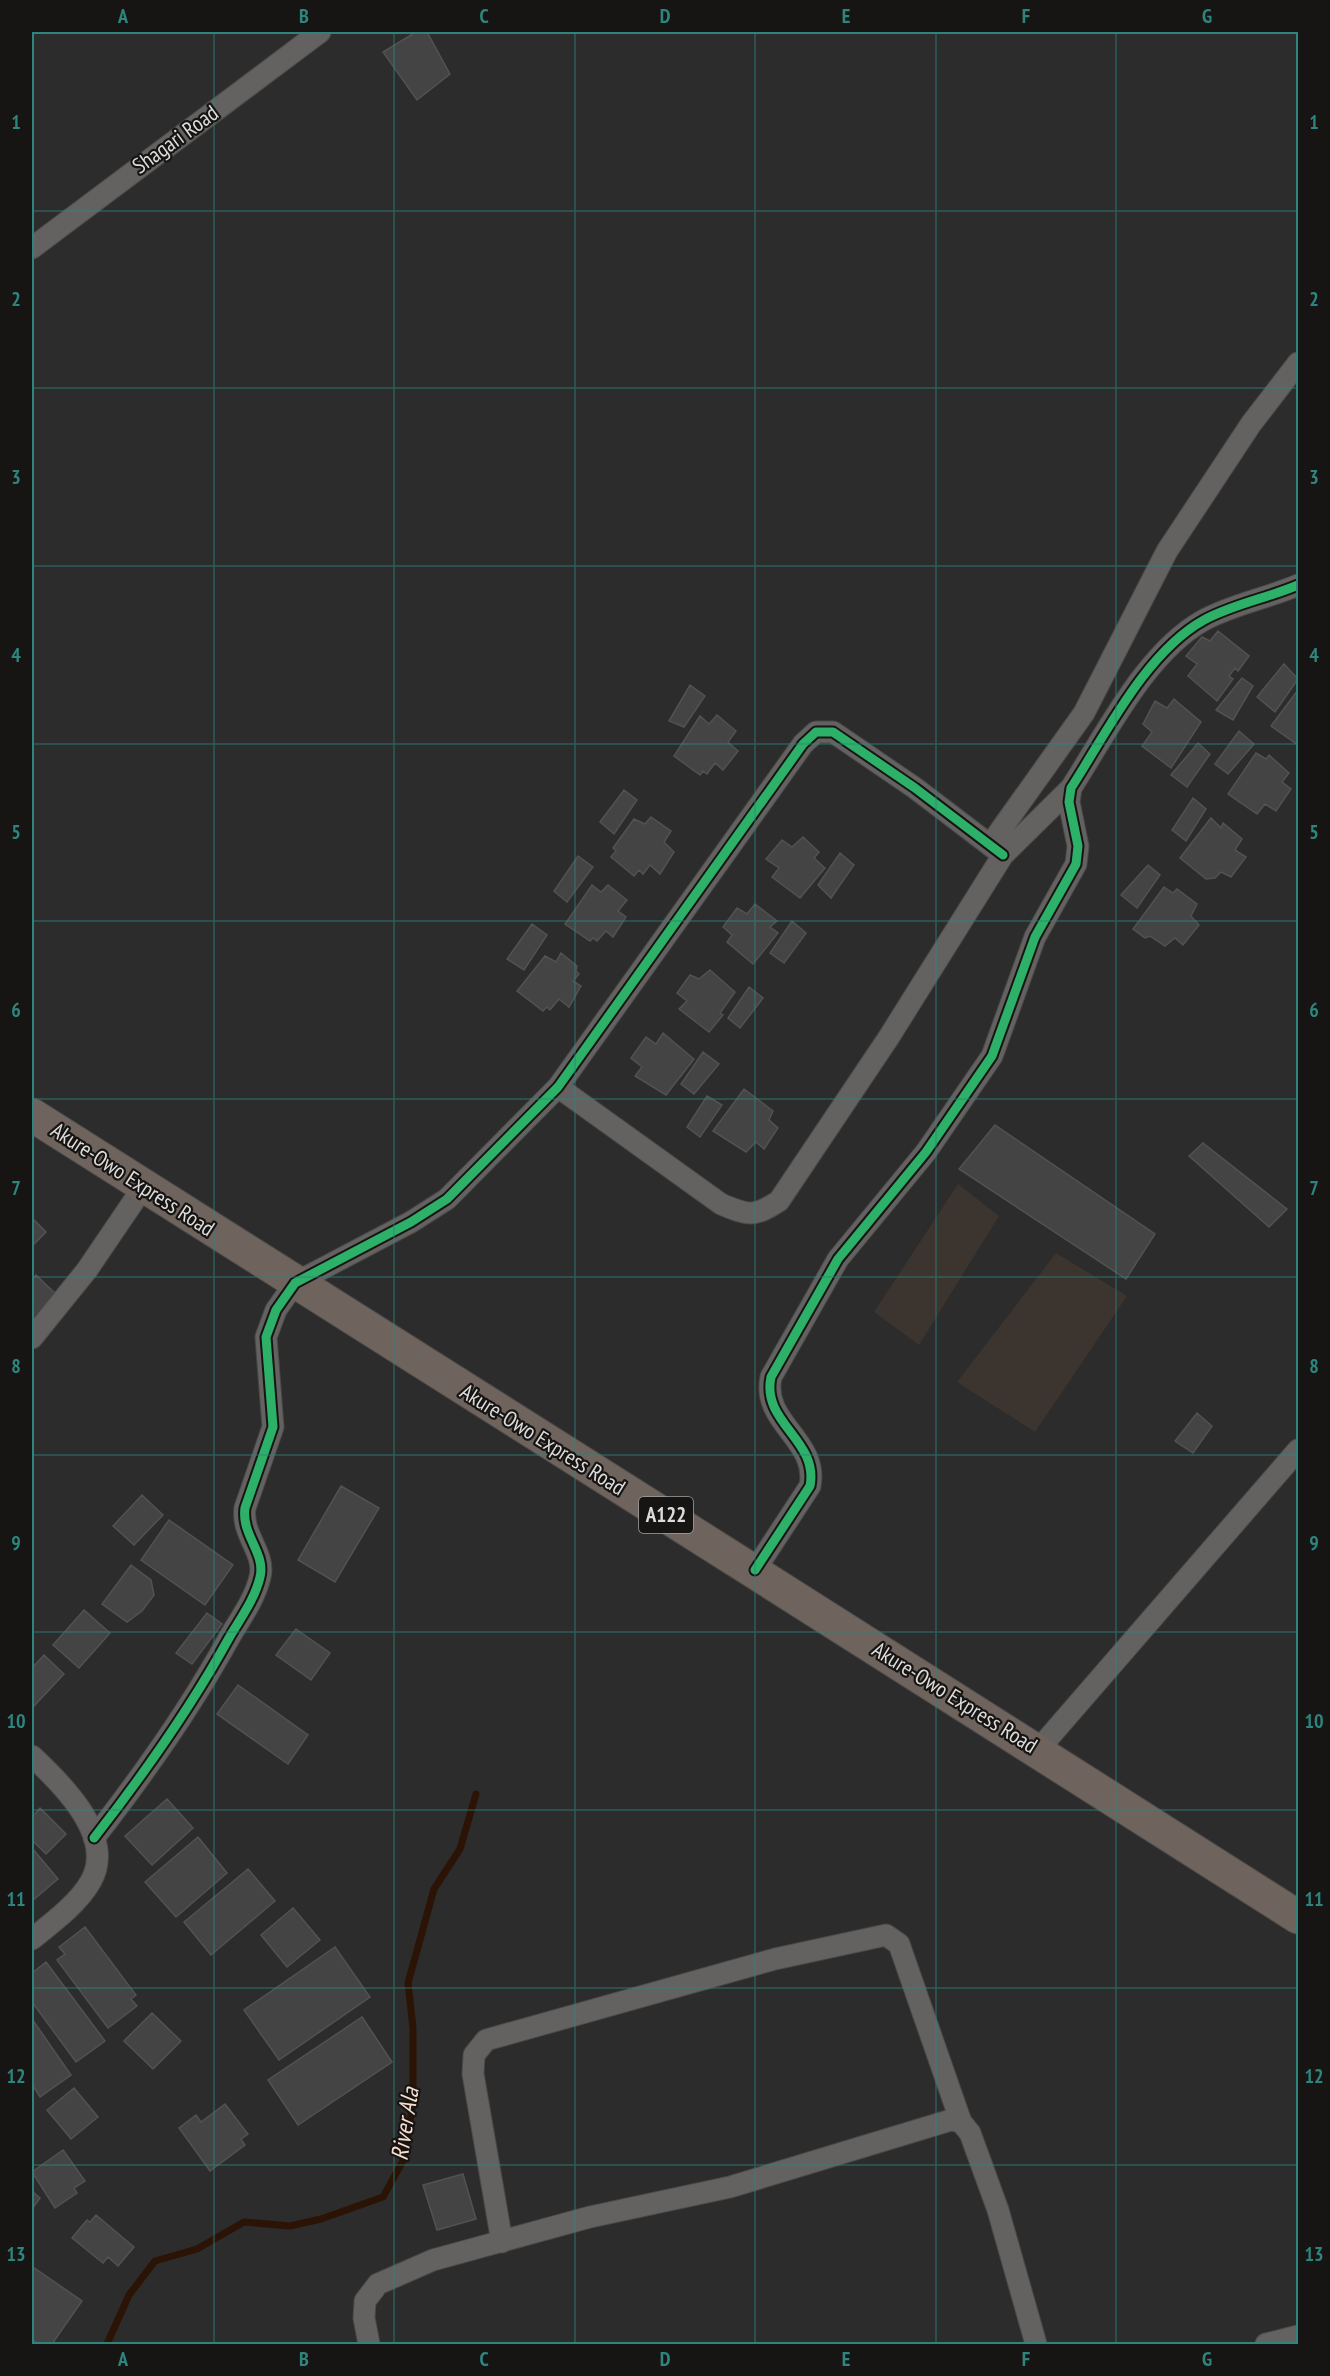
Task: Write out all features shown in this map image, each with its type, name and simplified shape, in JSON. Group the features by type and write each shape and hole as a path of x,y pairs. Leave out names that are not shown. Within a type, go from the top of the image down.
{"highway":[{"name":"Akure-Owo Express Road","path":"32,1114 295,1284 755,1570 1299,1917"}],"street":[{"name":"Shagari Road","path":"32,248 120,179 320,32"},
{"path":"558,1087 721,1204 746,1215 762,1212 779,1201 889,1036 996,850 1084,713 1167,551 1251,424 1299,363"},
{"path":"996,850 1071,788 1132,693 1166,650 1185,631 1206,619 1299,585"},
{"path":"94,1838 195,1700 251,1599 260,1576 261,1563 243,1521 245,1508 273,1427 266,1337 276,1311 295,1284 411,1222 447,1199 558,1087 803,744 816,732 833,732 915,788 996,850"},
{"path":"755,1570 810,1486 812,1474 808,1458 772,1405 768,1392 771,1377 838,1259 926,1152 992,1056 1035,937 1076,864 1078,846 1069,802 1071,788"},
{"path":"32,1338 87,1270 144,1186"},
{"path":"1038,1749 1299,1450"},
{"path":"32,1756 58,1780 88,1821 94,1838 96,1863 92,1879 81,1895 32,1939"},
{"path":"502,2242 473,2074 474,2055 478,2046 486,2040 775,1959 886,1935 899,1944 961,2122 970,2133 998,2210 1036,2344"},
{"path":"369,2344 364,2318 365,2301 378,2284 433,2260 590,2217 730,2187 951,2120 961,2122"},
{"path":"1266,2344 1299,2336"}],"shaded area":[{"path":"958,1184 999,1216 919,1345 874,1312"},
{"path":"1056,1253 1127,1296 1035,1432 957,1382"}],"building":[{"path":"416,32 427,32 450,74 417,100 383,52"},
{"path":"1218,631 1249,656 1238,671 1235,668 1229,676 1233,679 1217,701 1188,676 1197,664 1186,656 1202,637 1210,641"},
{"path":"1284,664 1298,679 1275,712 1257,697"},
{"path":"1242,678 1253,686 1233,720 1216,710"},
{"path":"690,685 705,696 684,727 669,721"},
{"path":"1298,690 1298,745 1271,726"},
{"path":"1174,699 1201,722 1171,768 1142,746 1152,732 1143,724 1155,701 1167,708"},
{"path":"717,715 736,731 728,742 738,751 723,770 715,763 707,774 703,771 700,775 674,756 700,716 709,724"},
{"path":"1239,731 1254,744 1228,774 1215,764"},
{"path":"1198,743 1210,754 1187,787 1171,775"},
{"path":"1256,753 1266,759 1269,755 1289,773 1282,782 1291,789 1276,811 1265,804 1257,814 1228,794"},
{"path":"624,790 637,800 614,834 600,822"},
{"path":"1193,798 1206,809 1186,841 1172,830"},
{"path":"651,817 671,831 664,842 674,852 660,874 650,865 643,874 639,870 634,876 611,857 616,851 613,848 634,819 645,824"},
{"path":"1211,818 1221,828 1223,823 1242,839 1235,850 1246,857 1231,877 1221,872 1215,878 1206,879 1180,858"},
{"path":"803,837 819,852 814,858 825,868 800,898 772,877 779,868 766,859 782,840 792,847"},
{"path":"840,853 854,865 831,898 818,885"},
{"path":"578,856 593,867 567,902 554,891"},
{"path":"1148,865 1160,875 1137,908 1121,895"},
{"path":"592,885 601,892 608,885 627,900 618,911 626,917 613,937 606,931 597,941 593,938 590,941 565,924"},
{"path":"1164,887 1173,893 1177,889 1197,904 1191,916 1199,925 1183,945 1175,938 1165,946 1150,936 1145,938 1133,929"},
{"path":"755,904 777,921 770,927 778,933 753,964 727,942 732,935 723,927 737,908 747,914"},
{"path":"792,921 806,933 784,963 770,953"},
{"path":"532,924 547,935 524,970 507,959"},
{"path":"561,953 577,966 576,971 579,974 573,981 581,986 569,1007 559,999 550,1010 547,1007 543,1011 517,991 545,956 556,962"},
{"path":"710,970 735,992 720,1013 723,1015 709,1032 679,1009 687,1001 677,993 690,975 699,979"},
{"path":"749,987 763,998 740,1028 728,1018"},
{"path":"663,1033 694,1059 666,1095 635,1076 642,1067 631,1058 646,1037 656,1044"},
{"path":"703,1052 719,1064 694,1094 681,1084"},
{"path":"744,1089 773,1111 769,1120 778,1128 764,1149 756,1142 746,1152 713,1131"},
{"path":"707,1096 722,1105 700,1137 687,1127"},
{"path":"995,1125 1155,1234 1126,1279 959,1169"},
{"path":"1203,1143 1287,1209 1269,1227 1189,1156"},
{"path":"32,1218 46,1232 32,1246"},
{"path":"36,1275 61,1299 32,1329 32,1280"},
{"path":"1197,1413 1212,1426 1193,1453 1175,1441"},
{"path":"341,1486 379,1508 335,1582 298,1560"},
{"path":"142,1495 163,1515 134,1545 113,1526"},
{"path":"169,1520 233,1565 205,1605 141,1560"},
{"path":"131,1565 151,1580 154,1595 142,1611 127,1622 102,1604"},
{"path":"84,1610 110,1633 79,1668 53,1645"},
{"path":"207,1613 222,1624 192,1664 176,1653"},
{"path":"296,1629 330,1653 311,1680 276,1655"},
{"path":"44,1655 64,1674 32,1708 32,1668"},
{"path":"238,1685 308,1735 288,1764 217,1714"},
{"path":"167,1799 193,1828 152,1865 125,1836"},
{"path":"40,1808 66,1834 46,1854 32,1840 32,1817"},
{"path":"198,1837 227,1873 176,1917 145,1882"},
{"path":"32,1848 58,1879 32,1901"},
{"path":"248,1869 275,1901 211,1955 184,1922"},
{"path":"293,1908 320,1940 287,1967 261,1935"},
{"path":"85,1927 136,1995 131,1999 137,2006 108,2028 57,1960 65,1954 59,1947"},
{"path":"335,1947 370,1997 279,2060 244,2010"},
{"path":"46,1962 105,2041 76,2062 32,2002 32,1973"},
{"path":"152,2013 181,2041 153,2069 124,2041"},
{"path":"362,2017 392,2062 298,2125 268,2080"},
{"path":"32,2019 71,2075 40,2097 32,2084"},
{"path":"74,2088 98,2117 71,2139 47,2110"},
{"path":"225,2104 248,2134 241,2139 245,2145 210,2171 179,2128 196,2115 201,2122"},
{"path":"63,2150 85,2181 74,2188 77,2193 55,2208 32,2172"},
{"path":"463,2174 476,2219 437,2230 423,2185"},
{"path":"32,2191 40,2198 32,2209"},
{"path":"96,2215 134,2247 118,2266 108,2257 103,2263 72,2238 87,2220 90,2222"},
{"path":"33,2267 82,2301 52,2344 39,2344 32,2339"}],"waterway":[{"name":"River Ala","path":"107,2344 129,2295 155,2261 197,2249 244,2222 290,2226 321,2219 383,2197 404,2159 413,2103 413,2028 408,1983 434,1889 460,1849 476,1794"}],"cycle path":[{"path":"755,1570 810,1486 810,1470 806,1456 774,1407 770,1393 771,1377 838,1259 926,1152 992,1056 1035,937 1076,864 1078,846 1069,802 1071,788 1129,696 1164,652 1183,634 1215,614 1298,585"},
{"path":"94,1838 131,1790 182,1716 247,1609 258,1585 260,1560 246,1527 245,1508 273,1427 266,1337 276,1310 295,1283 411,1222 447,1199 558,1087 803,744 816,732 833,732 915,788 1003,855"}]}
